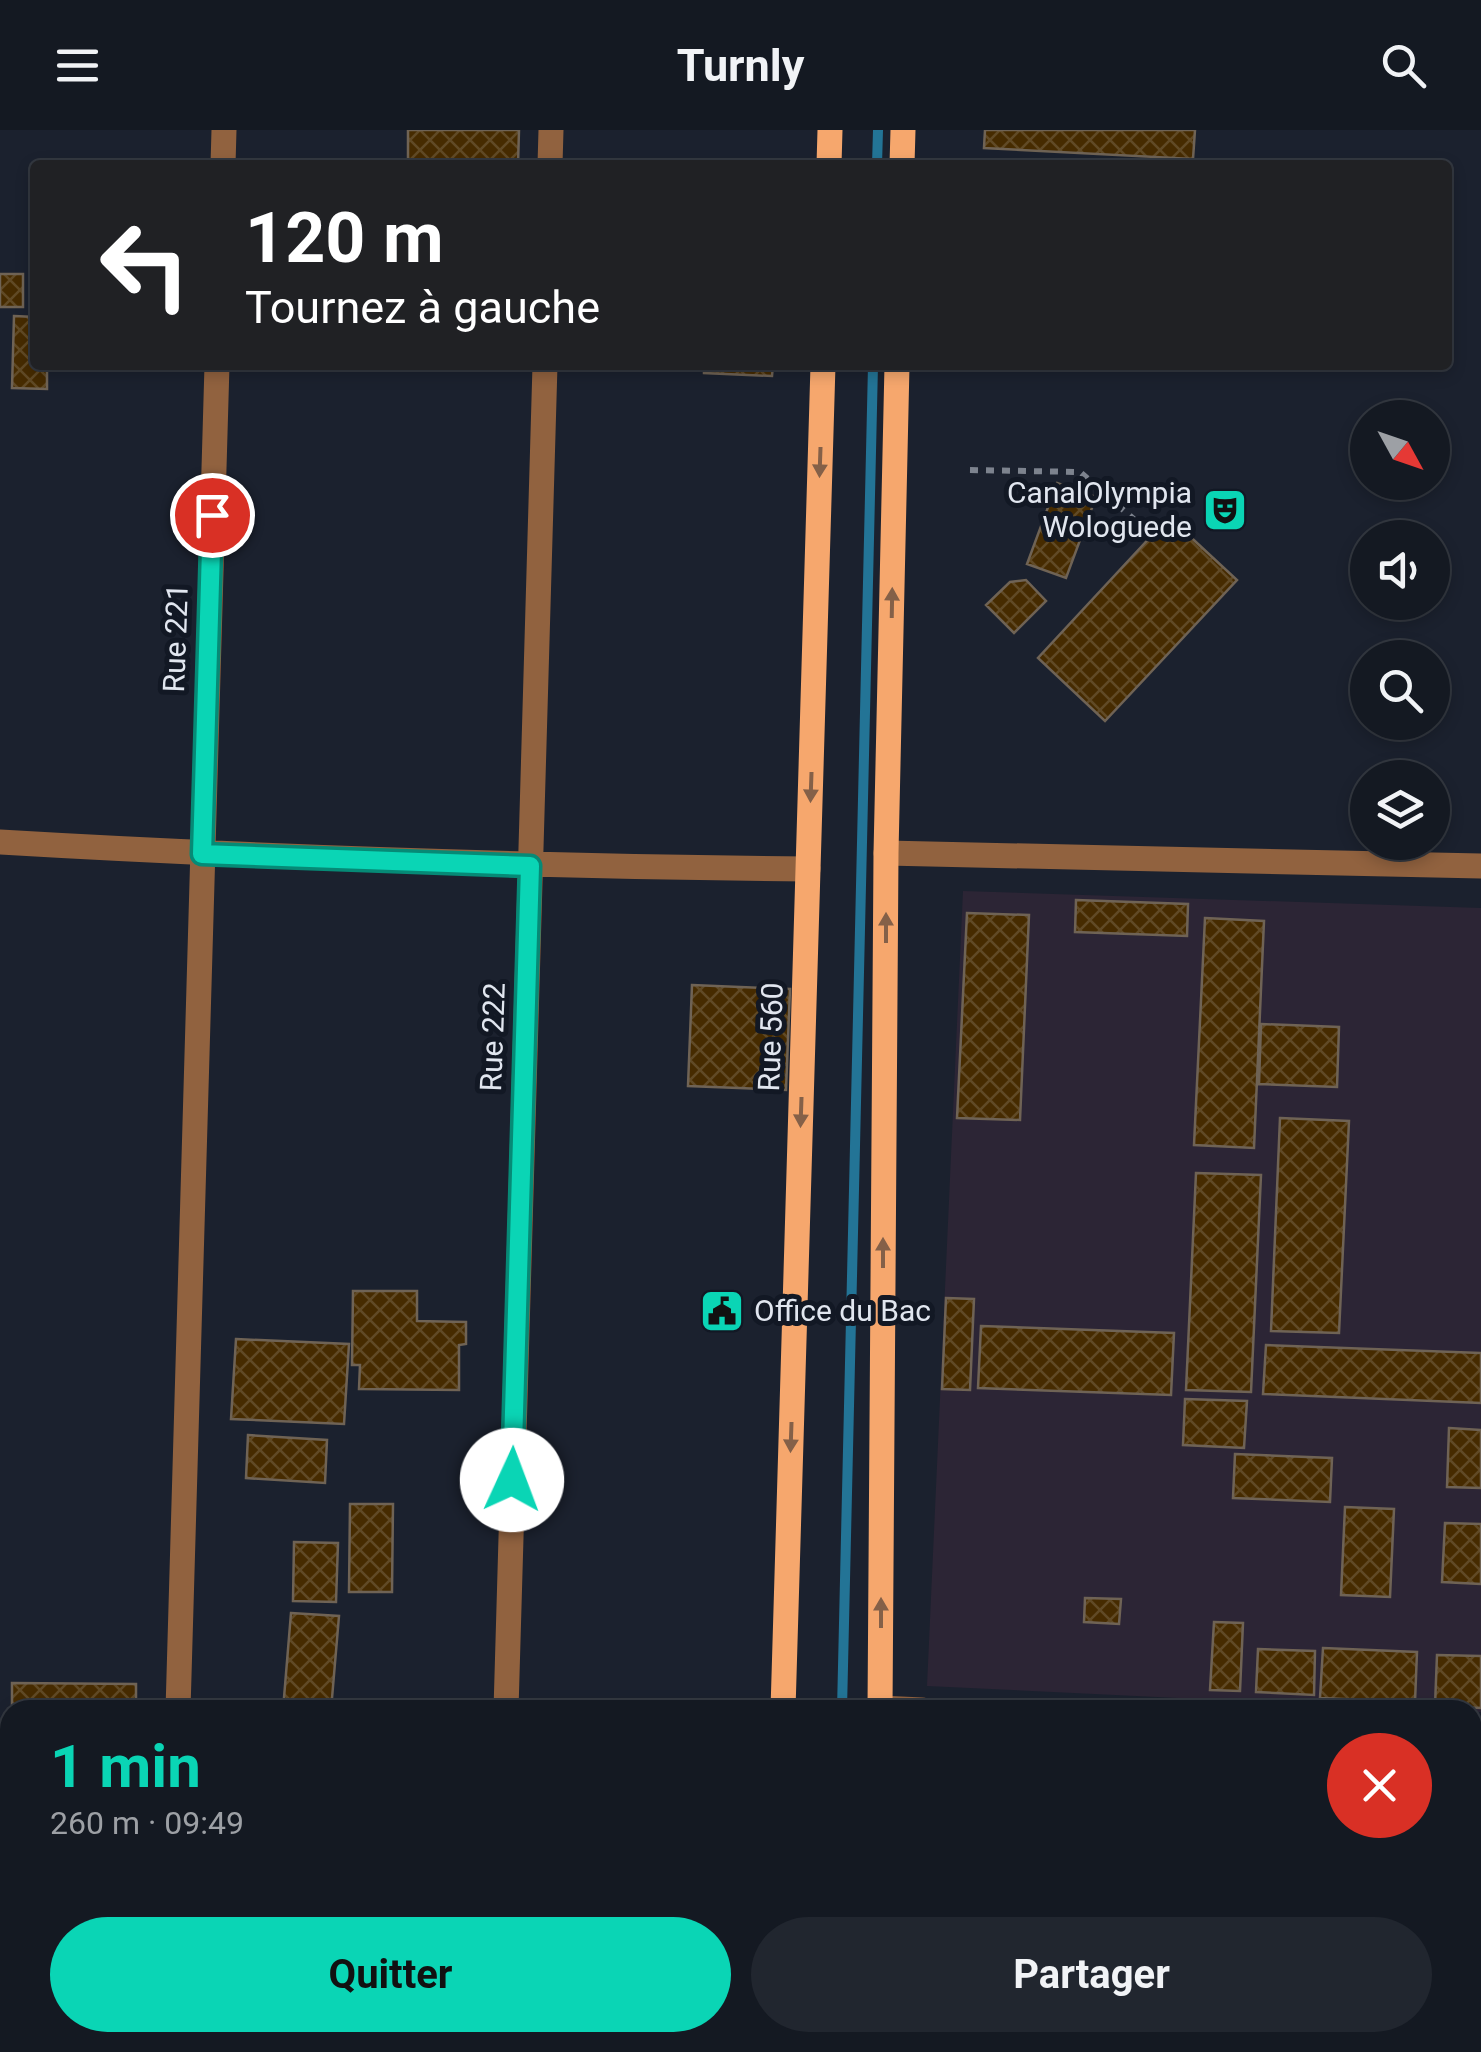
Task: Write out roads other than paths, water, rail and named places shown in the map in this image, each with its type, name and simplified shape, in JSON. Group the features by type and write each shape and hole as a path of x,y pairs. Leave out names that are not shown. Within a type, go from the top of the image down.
{"main road":[{"path":"830,130 830,160"},
{"path":"902,160 903,130"},
{"name":"Rue 560","path":"783,1700 824,370"},
{"path":"880,1700 886,853 898,370"}],"street":[{"path":"223,160 224,130"},
{"path":"550,160 552,130"},
{"name":"Rue 221","path":"178,1700 217,370"},
{"name":"Rue 222","path":"506,1700 545,370"},
{"path":"0,842 530,866 808,869"},
{"path":"886,853 1481,866"}],"waterway":[{"path":"877,160 878,130"},
{"path":"842,1700 873,370"}],"place":[{"name":"CanalOlympia Wologuede","path":"1225,510"},
{"name":"Office du Bac","path":"722,1311"}]}
